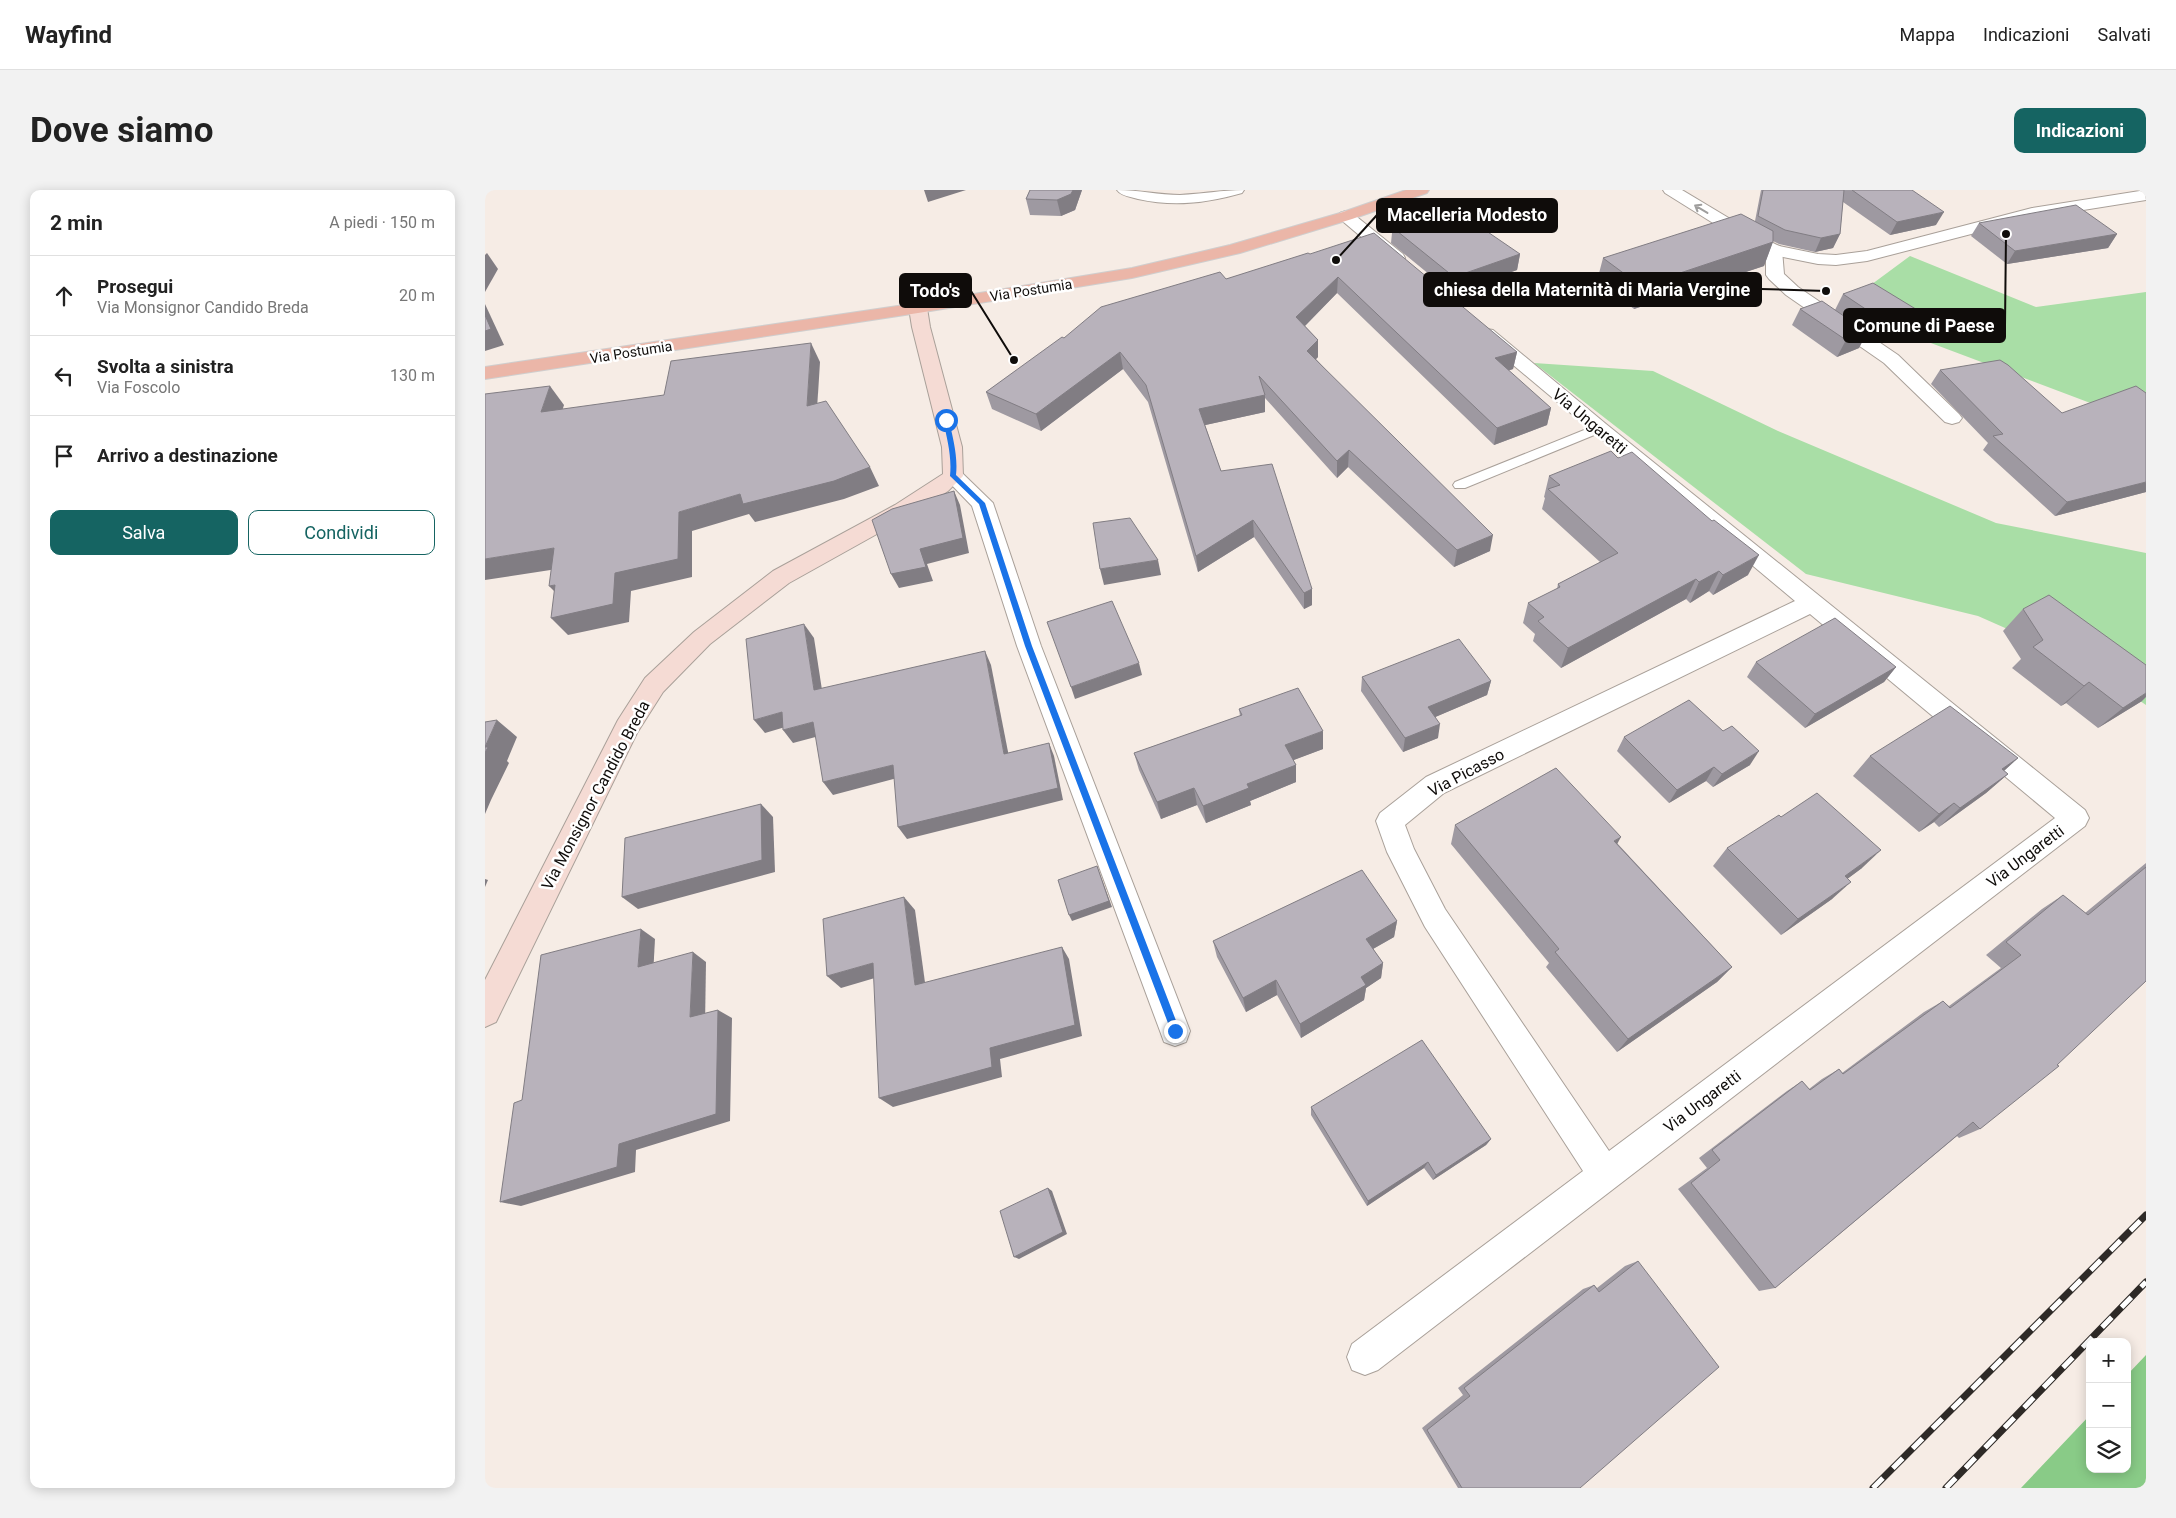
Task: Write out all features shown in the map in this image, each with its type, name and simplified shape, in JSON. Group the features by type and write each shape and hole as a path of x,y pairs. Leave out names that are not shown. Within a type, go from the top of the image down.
{"main road":[{"name":"Via Postumia","path":"485,373 918,308 1132,273 1233,249 1347,216 1421,190"},
{"path":"918,308 921,327 952,447 953,476"},
{"name":"Via Monsignor Candido Breda","path":"485,1012 613,754 627,727 654,685 701,638 781,577 903,510 941,486 953,476"}],"street":[{"path":"1125,190 1150,198 1173,200 1196,199 1236,190"},
{"path":"1671,190 1751,239 1774,250 1817,259 1836,260 1867,256 2032,213 2146,195"},
{"path":"2069,190 2101,202"},
{"path":"1347,216 1415,274"},
{"path":"1774,250 1775,275 1792,291 1891,360 1952,418"},
{"name":"Via Ungaretti","path":"1365,1357 2075,818 1599,428 1469,319"},
{"path":"953,476 982,503 1029,646 1175,1031"},
{"name":"Via Picasso","path":"1605,1174 1435,918 1401,852 1390,821 1435,785 1813,603"}],"lane":[{"path":"1460,485 1599,428"}],"green space":[{"path":"1910,256 2036,307 2146,292 2146,424 1843,310 1841,307"},
{"path":"1534,363 1653,371 1778,431 1996,523 2146,553 2146,705 2084,663 1978,616 1806,574"},
{"path":"2146,1355 2146,1488 2021,1488 2086,1419 2086,1473 2131,1473 2131,1371"}],"building":[{"path":"1030,190 1073,190 1071,194 1057,200 1026,199"},
{"path":"1763,190 1844,190 1840,234 1821,238 1785,230 1758,216"},
{"path":"1852,190 1912,190 1944,212 1897,222"},
{"path":"1430,200 1449,213 1457,211 1520,254 1454,277 1392,227 1403,224 1389,214"},
{"path":"2076,205 2117,234 2015,251 1979,223"},
{"path":"1741,214 1773,231 1773,242 1641,286 1603,258"},
{"path":"1374,233 1517,352 1495,358 1551,408 1497,428 1338,277 1296,317 1318,340 1307,351 1493,535 1457,550 1349,450 1337,461 1259,376 1265,395 1199,409 1221,471 1272,464 1312,589 1304,593 1253,520 1196,556 1146,385 1120,352 1036,414 986,392 1062,337 1064,338 1101,307 1220,272 1226,279"},
{"path":"1873,283 1919,311 1888,324 1843,294"},
{"path":"1822,301 1867,332 1846,340 1800,309"},
{"path":"485,315 491,329 485,331"},
{"path":"811,343 807,406 826,401 870,467 834,481 743,504 740,494 679,512 678,559 615,573 613,604 551,618 555,585 549,586 554,548 485,559 485,394 550,386 541,412 664,395 671,361"},
{"path":"2000,360 2062,413 2136,386 2146,393 2146,482 2067,502 1993,436 2003,434 1940,370"},
{"path":"1611,451 1618,458 1632,452 1712,521 1714,520 1759,555 1723,575 1719,571 1699,582 1696,579 1568,648 1538,621 1544,617 1528,603 1560,587 1558,584 1618,553 1548,489 1560,485 1549,476"},
{"path":"954,491 963,538 920,549 926,567 891,574 872,520 892,509"},
{"path":"1130,518 1158,560 1100,569 1093,523"},
{"path":"2049,595 2146,665 2146,693 2123,708 2089,682 2084,686 2033,647 2043,640 2023,609"},
{"path":"1112,601 1139,663 1071,687 1047,622"},
{"path":"1835,618 1896,667 1815,714 1756,662"},
{"path":"804,624 814,690 985,651 1004,754 1049,743 1058,788 898,827 893,765 823,782 813,722 783,730 782,712 754,720 746,639"},
{"path":"1459,639 1491,681 1428,707 1440,724 1405,738 1362,677"},
{"path":"1298,688 1323,731 1285,745 1296,765 1247,784 1249,788 1203,806 1194,788 1157,802 1134,753 1242,715 1239,709"},
{"path":"1689,700 1723,731 1732,726 1759,751 1722,774 1714,767 1677,790 1624,737"},
{"path":"1950,706 2018,758 2002,769 2008,774 1960,808 1954,803 1939,814 1870,756"},
{"path":"497,720 485,747 485,722"},
{"path":"1556,768 1621,837 1614,841 1732,967 1628,1039 1555,952 1559,949 1455,825"},
{"path":"1817,793 1881,850 1845,876 1851,882 1798,919 1727,848 1779,815 1781,817"},
{"path":"761,804 762,860 622,897 625,838"},
{"path":"1097,866 1109,901 1069,915 1058,880"},
{"path":"2146,867 2146,981 2057,1065 2059,1066 1980,1129 1973,1122 1775,1288 1691,1183 1720,1160 1712,1150 1802,1081 1810,1090 1839,1069 1843,1074 1943,1001 1950,1008 2021,955 2006,942 2063,895 2088,915"},
{"path":"1362,870 1397,921 1366,939 1383,963 1361,977 1366,985 1300,1024 1276,980 1243,998 1213,941"},
{"path":"904,897 915,985 1062,947 1075,1025 990,1048 992,1067 879,1098 873,963 827,976 823,919"},
{"path":"641,929 638,967 693,952 690,1017 718,1010 716,1114 619,1144 617,1167 500,1202 514,1103 522,1100 541,955"},
{"path":"1422,1040 1491,1139 1436,1175 1428,1162 1368,1201 1311,1107"},
{"path":"1048,1188 1063,1232 1014,1257 1000,1211"},
{"path":"1638,1261 1719,1367 1580,1488 1462,1488 1427,1430 1470,1396 1464,1388 1594,1285 1599,1292"}],"railway":[{"path":"1873,1488 2146,1215"},
{"path":"1946,1488 2146,1282"}],"place":[{"name":"Comune di Paese","path":"2006,234"},
{"name":"Macelleria Modesto","path":"1336,260"},
{"name":"chiesa della Maternità di Maria Vergine","path":"1826,291"},
{"name":"Todo's","path":"1014,360"}],"route":[{"path":"946,420 954,462 953,476 982,503 1029,646 1175,1031"}]}
